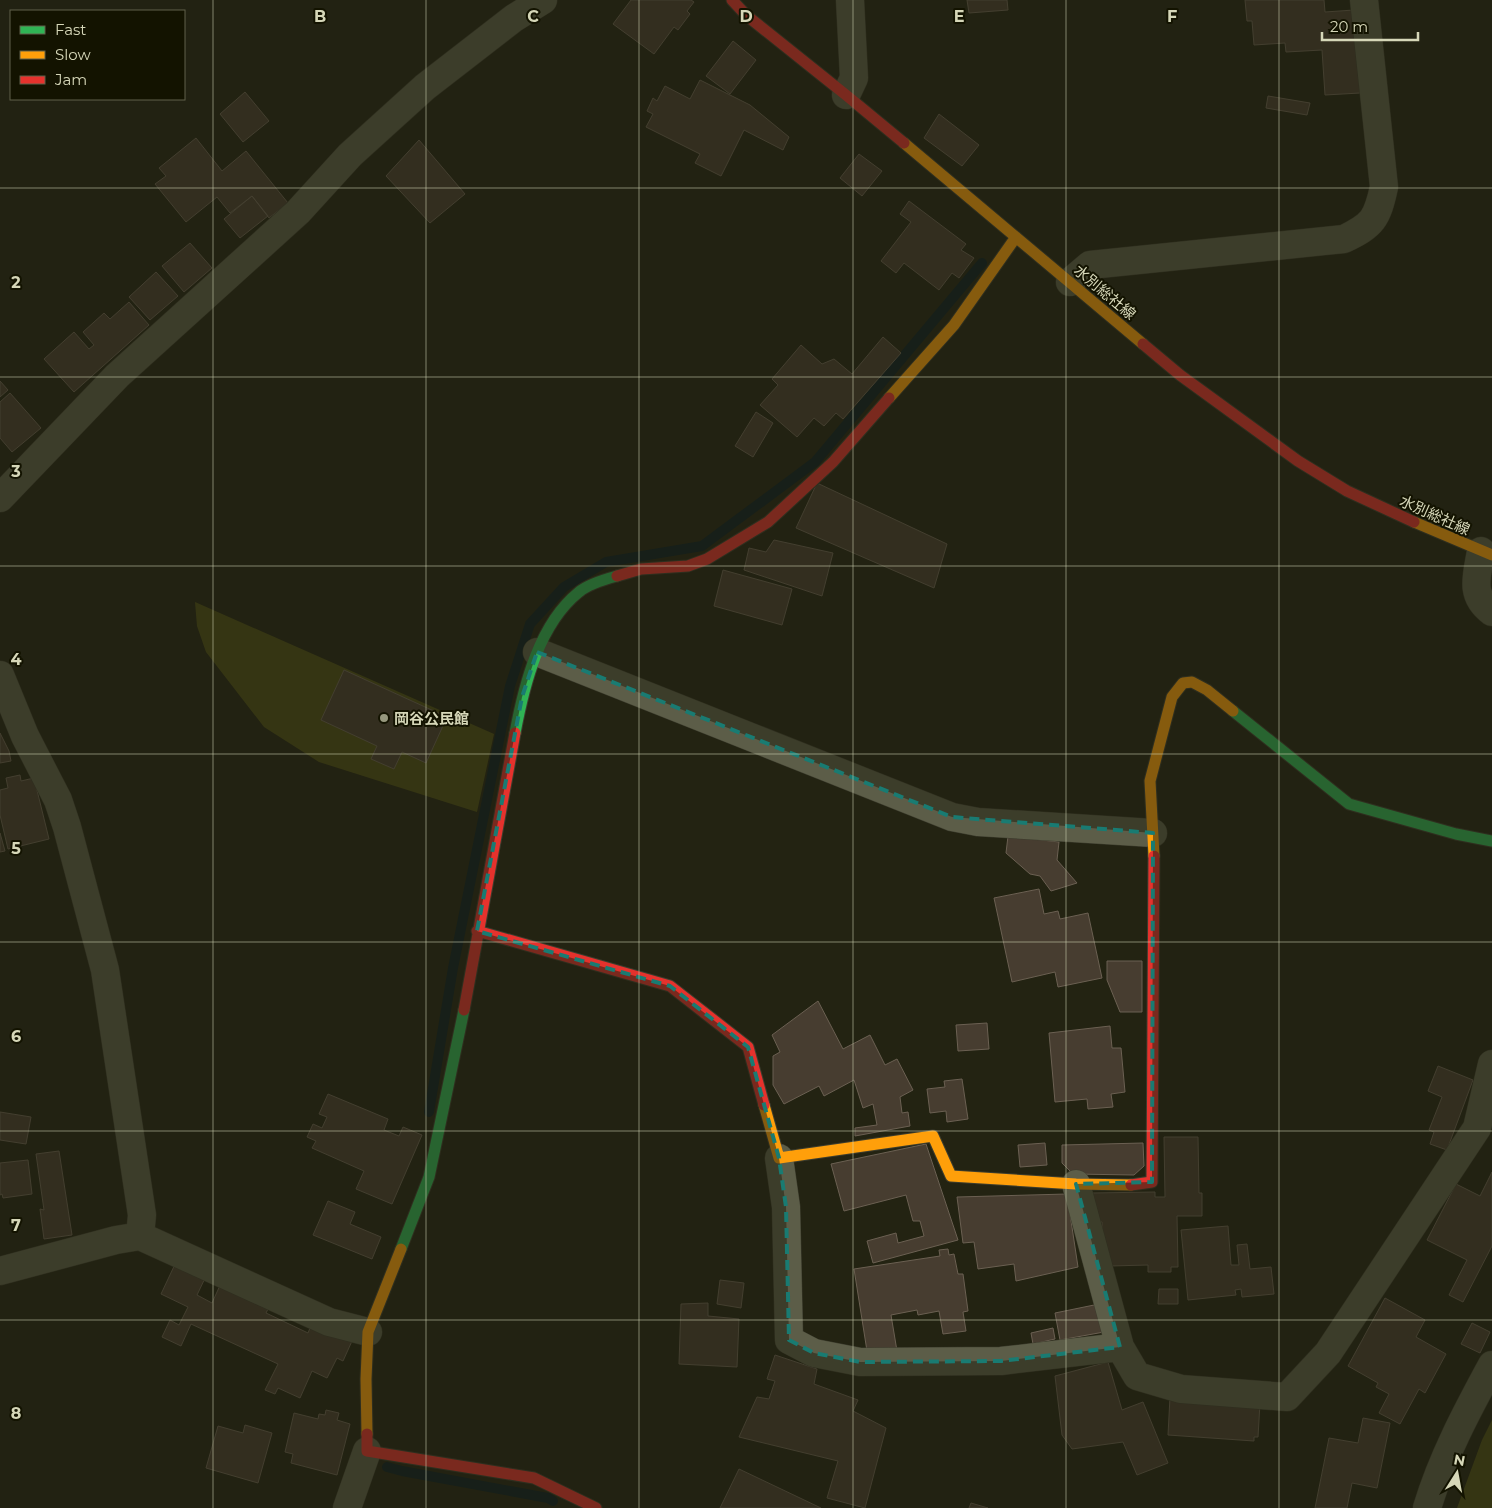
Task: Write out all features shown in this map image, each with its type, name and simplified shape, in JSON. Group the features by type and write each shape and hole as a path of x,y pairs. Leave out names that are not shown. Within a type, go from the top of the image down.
{"street":[{"path":"0,498 116,376 298,212 350,155 425,87 514,18 543,0"},
{"name":"水別総社線","path":"732,0 746,15 846,94 1180,375 1298,461 1348,491 1403,518 1486,553"},
{"path":"846,94 854,78 850,0"},
{"path":"1070,282 1090,265 1344,239 1368,226 1378,211 1384,187 1364,0"},
{"path":"347,1508 365,1458 368,1332 429,1178 455,1056 522,697 537,652 549,629 564,606 580,591 608,578 641,569 688,566 707,559 768,522 833,462 954,325 1016,237"},
{"path":"1486,553 1476,583 1477,594 1486,608 1492,612"},
{"path":"537,652 952,817 978,822 1153,834"},
{"path":"0,675 25,736 58,800 105,970 142,1215 140,1236"},
{"path":"779,1158 933,1136 951,1176 1076,1184 1132,1185 1152,1182 1154,861 1150,781 1172,698 1183,683 1192,682 1207,690 1349,804 1456,834 1492,841"},
{"path":"477,932 670,986 748,1047 779,1158 786,1207 788,1340 814,1353 860,1362 1001,1361 1120,1346"},
{"path":"1076,1184 1120,1346 1137,1376 1181,1389 1287,1397 1328,1353 1477,1128 1492,1064"},
{"path":"0,1271 116,1240 140,1236 329,1322 368,1332"},
{"path":"1427,1508 1433,1489 1469,1407 1492,1365"},
{"path":"365,1458 534,1478 596,1508"}],"highlighted area":[{"path":"537,652 952,817 1153,833 1152,1182 1076,1184 1120,1347 1001,1361 860,1362 814,1353 789,1340 786,1207 779,1158 748,1047 670,986 477,931 522,697"}],"shaded area":[{"path":"195,602 494,734 477,812 319,762 264,727 206,652 197,626"},
{"path":"1492,1420 1492,1508 1457,1508 1482,1440"}],"building":[{"path":"631,0 691,0 694,2 687,11 690,14 678,30 674,27 654,54 613,24"},
{"path":"967,0 1007,0 1008,10 969,13"},
{"path":"1245,0 1324,0 1325,12 1354,10 1360,93 1325,95 1322,50 1286,52 1285,43 1254,45 1252,21 1247,21"},
{"path":"733,41 756,60 730,94 706,76"},
{"path":"700,80 750,105 789,137 783,150 744,130 721,176 695,163 700,154 646,127 653,114 647,111 653,98 657,101 665,86 690,99"},
{"path":"245,92 269,121 243,142 220,114"},
{"path":"1268,96 1310,103 1307,115 1266,108"},
{"path":"939,114 979,145 962,166 924,138"},
{"path":"196,138 222,171 246,151 288,203 269,218 252,196 230,213 217,197 186,222 155,184 166,176 159,168"},
{"path":"419,140 465,194 430,223 386,176"},
{"path":"859,154 882,171 862,196 840,178"},
{"path":"252,196 268,216 240,238 224,219"},
{"path":"909,201 966,244 961,250 974,258 959,278 952,273 939,290 904,263 896,273 881,261 911,222 900,214"},
{"path":"190,243 212,268 184,292 162,266"},
{"path":"156,272 178,296 150,320 129,297"},
{"path":"129,302 149,325 74,392 44,359 74,332 89,349 94,345 83,332 104,313 110,319"},
{"path":"883,337 901,353 843,419 836,413 824,426 814,418 797,437 760,405 778,385 772,379 801,345 822,364 834,359 852,374"},
{"path":"0,381 8,390 0,397"},
{"path":"10,393 41,428 12,452 0,438 0,402"},
{"path":"756,412 773,423 753,457 735,446"},
{"path":"817,483 947,544 934,588 796,528"},
{"path":"774,540 833,553 822,596 744,570 749,548 766,552"},
{"path":"723,570 792,589 782,625 714,606"},
{"name":"岡谷公民館","path":"344,670 447,717 426,763 402,752 394,769 371,759 377,746 321,720"},
{"path":"0,733 9,751 11,761 0,763"},
{"path":"20,775 21,781 34,778 49,839 8,849 0,815 0,790 8,788 6,778"},
{"path":"0,833 5,851 0,852"},
{"path":"1008,836 1059,842 1057,860 1077,883 1051,891 1040,876 1030,874 1006,853"},
{"path":"1039,889 1044,914 1058,911 1060,919 1088,913 1102,978 1058,987 1055,972 1012,982 994,898"},
{"path":"1107,961 1142,961 1142,1012 1120,1012 1107,980"},
{"path":"818,1001 843,1049 870,1035 885,1065 897,1059 913,1090 900,1097 902,1113 908,1112 910,1126 855,1136 855,1128 877,1125 873,1104 863,1108 854,1080 824,1096 819,1086 784,1104 773,1085 773,1056 780,1052 772,1035"},
{"path":"987,1023 989,1049 958,1051 956,1025"},
{"path":"1110,1026 1112,1048 1121,1048 1125,1092 1111,1094 1113,1107 1088,1109 1087,1099 1055,1102 1049,1033"},
{"path":"1438,1066 1473,1080 1447,1150 1430,1144 1434,1132 1429,1130 1442,1097 1428,1091"},
{"path":"962,1079 968,1119 947,1122 946,1111 930,1113 927,1089 945,1087 944,1081"},
{"path":"328,1094 388,1119 384,1130 399,1136 403,1127 422,1135 392,1204 356,1189 364,1171 312,1148 316,1141 307,1137 313,1124 322,1128 327,1117 319,1114"},
{"path":"0,1112 31,1117 26,1144 0,1140"},
{"path":"1164,1137 1198,1137 1199,1193 1202,1193 1202,1216 1177,1216 1178,1267 1171,1267 1171,1272 1148,1272 1148,1265 1110,1266 1109,1253 1103,1254 1102,1222 1091,1222 1091,1193 1155,1192 1155,1197 1165,1197"},
{"path":"1045,1143 1047,1165 1020,1167 1018,1145"},
{"path":"1143,1143 1144,1166 1134,1175 1073,1174 1062,1163 1062,1145"},
{"path":"926,1144 958,1240 873,1263 867,1241 896,1233 898,1243 924,1236 920,1221 913,1221 906,1195 844,1211 831,1164"},
{"path":"59,1151 72,1235 44,1239 40,1209 44,1210 36,1154"},
{"path":"28,1160 32,1194 3,1198 2,1194 0,1195 0,1163"},
{"path":"1492,1172 1492,1246 1463,1302 1449,1295 1467,1260 1427,1240 1456,1184 1480,1196"},
{"path":"1067,1194 1078,1267 1016,1281 1014,1264 978,1269 974,1242 963,1243 957,1197"},
{"path":"328,1201 355,1212 350,1224 381,1237 372,1259 313,1235"},
{"path":"1228,1226 1231,1265 1239,1265 1237,1245 1247,1244 1250,1269 1271,1267 1274,1294 1242,1297 1241,1289 1235,1290 1236,1295 1188,1300 1181,1230"},
{"path":"948,1249 949,1255 954,1254 958,1274 963,1274 968,1311 963,1312 966,1331 943,1334 939,1311 918,1315 917,1310 891,1315 897,1351 867,1351 854,1269 940,1256 939,1250"},
{"path":"177,1260 207,1274 197,1295 212,1303 222,1281 271,1303 266,1313 308,1333 312,1323 352,1341 343,1361 337,1358 327,1378 312,1371 300,1398 278,1388 275,1394 265,1390 278,1364 191,1324 181,1346 162,1337 170,1320 179,1325 188,1307 161,1294"},
{"path":"720,1280 744,1283 741,1308 717,1304"},
{"path":"1159,1289 1178,1289 1178,1304 1158,1304"},
{"path":"1385,1298 1425,1320 1416,1337 1446,1354 1425,1393 1419,1389 1400,1424 1379,1413 1389,1394 1376,1387 1378,1383 1348,1366"},
{"path":"708,1303 708,1316 739,1319 737,1367 679,1364 681,1304"},
{"path":"1099,1304 1104,1332 1060,1340 1055,1313"},
{"path":"1472,1323 1490,1332 1480,1353 1461,1344"},
{"path":"1053,1328 1055,1339 1033,1344 1031,1333"},
{"path":"775,1355 817,1369 814,1384 858,1400 853,1411 886,1428 865,1508 827,1498 838,1461 739,1437 757,1397 769,1399 775,1381 767,1379"},
{"path":"1108,1362 1122,1410 1143,1402 1168,1463 1137,1475 1123,1442 1072,1449 1062,1435 1055,1376"},
{"path":"1170,1397 1260,1403 1258,1437 1254,1437 1254,1441 1168,1435"},
{"path":"326,1410 339,1413 337,1420 350,1424 337,1475 291,1463 293,1454 285,1452 294,1413 318,1419 319,1414 325,1415"},
{"path":"1363,1418 1390,1423 1377,1488 1352,1483 1347,1508 1315,1508 1329,1438 1358,1443"},
{"path":"245,1425 272,1433 258,1483 206,1468 218,1426 243,1433"},
{"path":"739,1469 821,1508 720,1508"},
{"path":"971,1503 988,1508 969,1508"}],"waterway":[{"path":"429,1112 453,968 510,686 530,624 564,587 606,562 702,546 815,462 982,263"},
{"path":"387,1467 548,1498 553,1501"}],"traffic: fast":[{"path":"515,733 523,695 535,656 553,621 565,605 582,589 617,576"},
{"path":"1233,711 1349,804 1456,834 1492,841"},
{"path":"401,1249 429,1177 464,1010"}],"traffic: slow":[{"path":"904,143 1143,344"},
{"path":"889,398 954,325 1016,237"},
{"path":"1414,522 1492,555"},
{"path":"1154,856 1150,781 1172,697 1183,683 1192,682 1207,690 1233,711"},
{"path":"764,1105 779,1158 933,1136 951,1176 1076,1184 1131,1185"},
{"path":"367,1434 366,1379 368,1332 401,1249"}],"traffic: jam":[{"path":"732,0 746,15 904,143"},
{"path":"1143,344 1180,375 1298,461 1347,491 1414,522"},
{"path":"617,576 641,569 688,566 707,559 768,522 833,462 889,398"},
{"path":"464,1010 515,733"},
{"path":"1131,1185 1152,1182 1154,856"},
{"path":"477,931 670,986 748,1047 764,1105"},
{"path":"367,1434 367,1451 534,1478 596,1508"}],"place":[{"name":"岡谷公民館","path":"384,718"}]}
